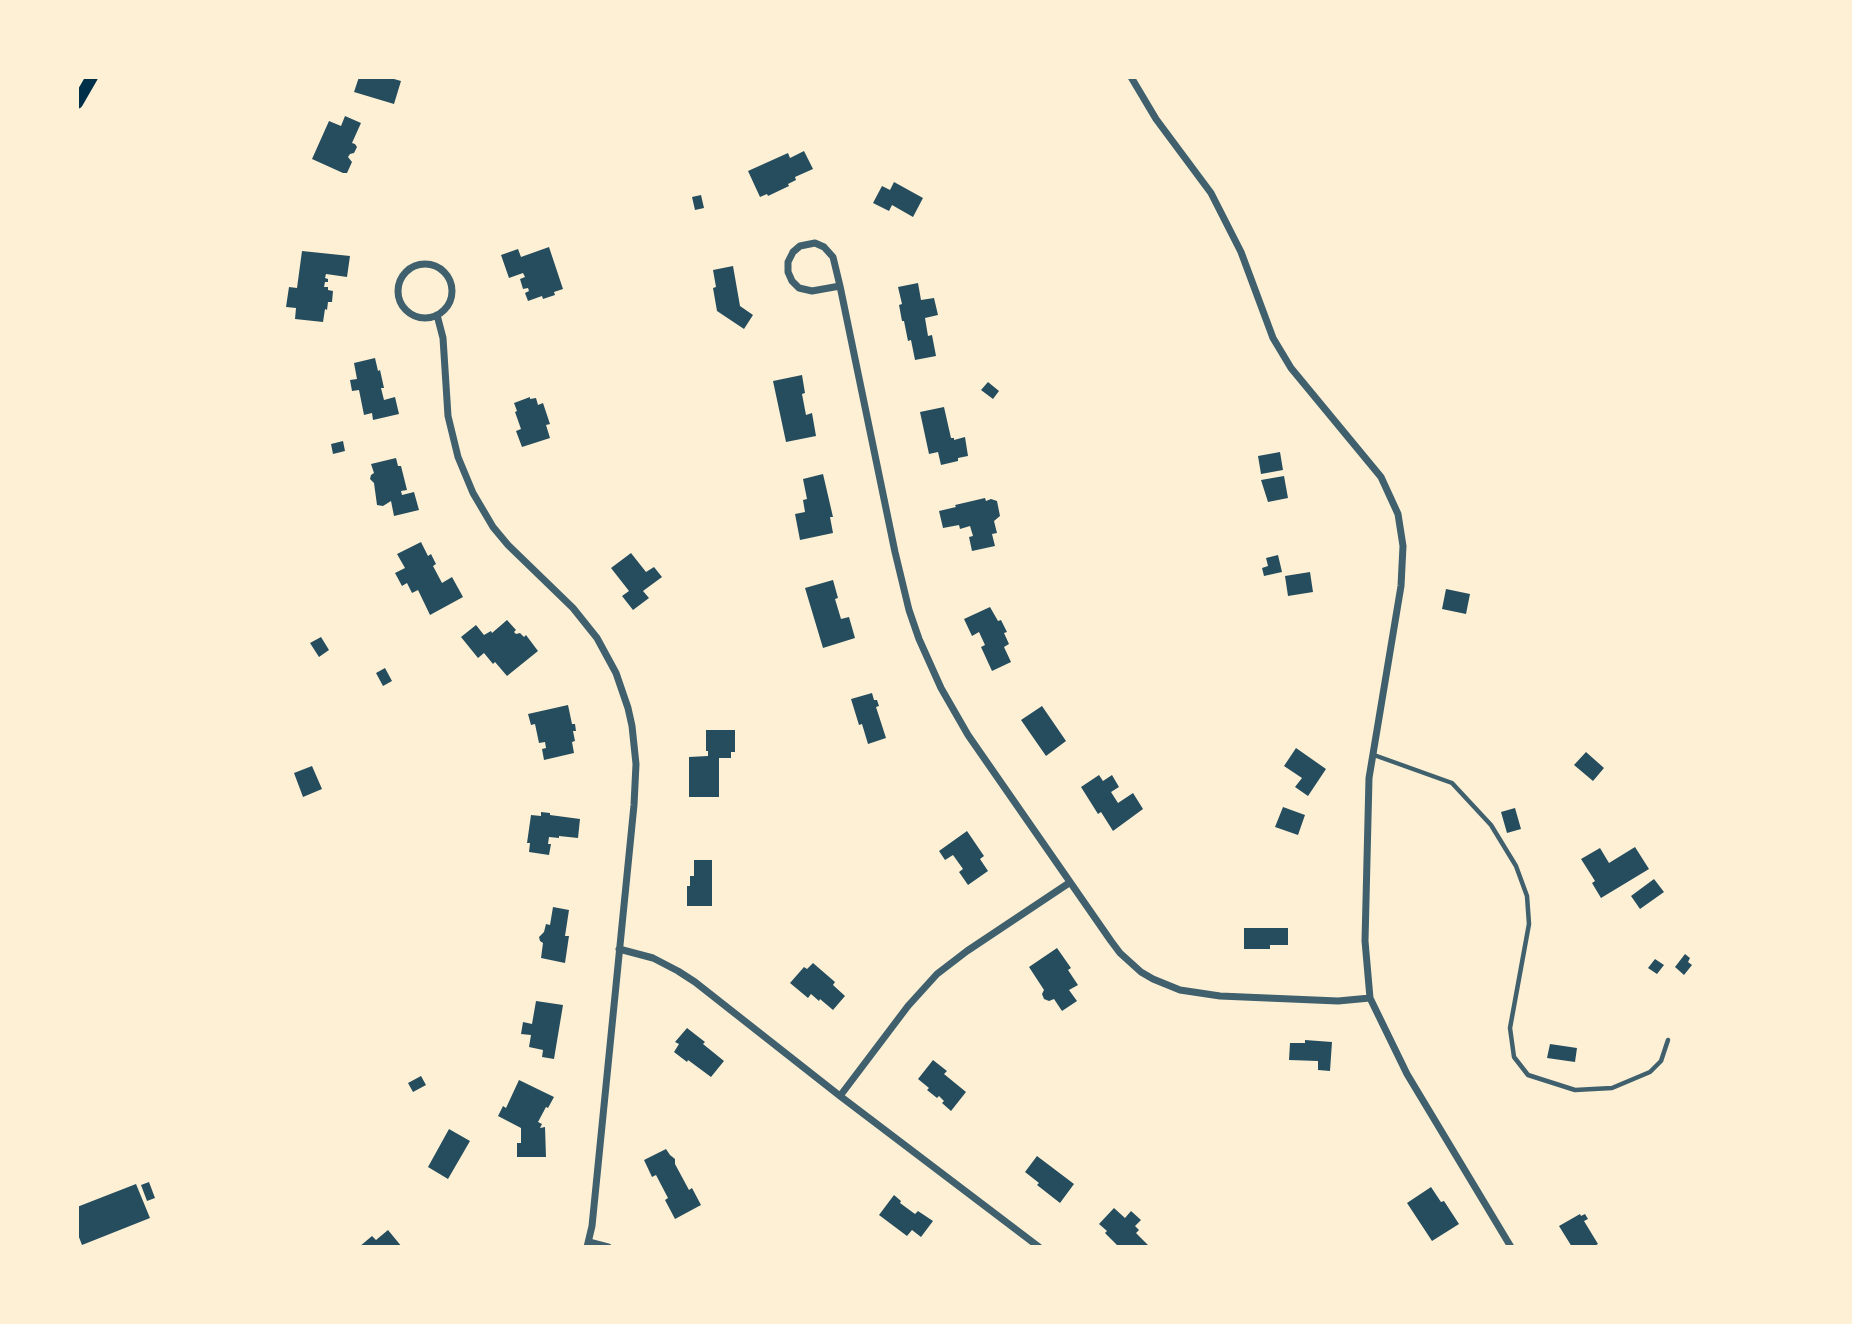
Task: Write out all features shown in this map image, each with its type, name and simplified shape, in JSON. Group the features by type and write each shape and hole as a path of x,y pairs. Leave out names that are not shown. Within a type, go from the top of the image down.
{"main road":[{"path":"77,103 92,77"}],"street":[{"path":"1130,77 1156,119 1211,193 1241,252 1273,338 1291,368 1381,477 1398,514 1403,546 1401,586 1369,778 1365,941 1370,998 1407,1074 1511,1247"},
{"path":"840,286 812,291 799,288 788,272 788,262 793,252 805,244 815,243 824,247 833,257 840,286 895,552 919,639 959,721 1120,953 1140,972 1166,985 1194,993 1338,1001 1370,998"},
{"path":"420,265 433,266 449,279 451,296 444,310 437,315 419,318 404,308 399,300 399,282 411,268 420,265"},
{"path":"437,315 443,338 448,416 458,457 473,494 493,527 573,608 597,638 616,673 628,708 635,744 635,784 588,1244 608,1247"},
{"path":"840,1096 908,1006 937,974 1069,883"},
{"path":"619,949 653,958 678,971 1039,1247"}],"lane":[{"path":"1373,755 1452,783 1490,825 1516,866 1527,896 1529,924 1510,1028 1514,1057 1528,1076 1575,1090 1612,1088 1650,1072 1661,1061 1668,1040"}],"building":[{"path":"359,77 387,77 401,81 394,104 354,92"},
{"path":"345,116 361,123 352,143 357,147 348,157 352,162 347,173 343,173 312,159 329,121 341,126"},
{"path":"804,151 813,169 795,177 796,180 788,184 789,186 760,197 748,171 788,153 790,158"},
{"path":"894,182 923,198 913,217 892,205 889,211 873,203 882,186 890,190"},
{"path":"701,195 704,208 695,210 692,197"},
{"path":"549,247 563,289 554,292 555,295 528,301 525,293 529,291 528,288 523,289 520,279 525,277 523,273 509,278 501,255 518,249 521,257"},
{"path":"302,251 350,256 347,277 326,274 328,282 325,282 324,287 333,291 332,302 328,302 323,322 295,319 296,308 286,307 289,287 297,288"},
{"path":"733,266 740,306 753,315 744,329 717,311 713,270"},
{"path":"918,283 921,300 934,298 938,315 925,318 928,336 932,335 936,356 915,360 911,340 908,341 902,321 898,287"},
{"path":"375,358 384,388 381,388 384,400 395,397 399,414 373,420 372,413 364,415 359,390 352,391 350,380 357,379 354,363"},
{"path":"802,375 806,415 812,413 816,436 786,442 773,381"},
{"path":"988,382 999,391 993,399 981,390"},
{"path":"530,397 536,398 538,405 543,403 550,424 546,425 550,438 522,447 516,431 521,429 514,403"},
{"path":"944,407 951,438 954,440 965,437 968,456 941,465 938,452 929,454 920,412"},
{"path":"343,441 345,451 333,454 331,444"},
{"path":"1280,452 1283,470 1261,474 1258,456"},
{"path":"396,458 398,466 401,466 407,490 401,491 402,495 414,492 419,510 394,516 391,501 383,506 377,505 374,483 370,479 374,473 371,464"},
{"path":"823,474 833,517 830,517 833,533 800,540 795,514 805,512 803,500 807,499 803,479"},
{"path":"1284,476 1288,498 1268,502 1261,480"},
{"path":"985,498 986,501 997,501 1000,516 994,521 997,533 992,534 995,546 972,551 969,537 973,536 970,526 960,529 959,525 943,528 939,511"},
{"path":"421,542 428,556 431,554 436,564 433,566 442,583 452,577 463,597 430,615 418,590 412,593 407,583 402,586 395,573 405,568 397,554"},
{"path":"631,553 646,572 654,567 662,577 643,591 649,598 633,610 622,596 629,591 611,568"},
{"path":"1278,555 1282,572 1264,576 1262,568 1268,566 1266,558"},
{"path":"1310,572 1313,592 1288,596 1285,576"},
{"path":"833,580 841,619 849,617 855,638 823,648 805,588"},
{"path":"1446,589 1470,594 1466,614 1442,609"},
{"path":"990,607 1007,632 1004,633 1009,644 1004,647 1011,662 992,671 981,647 985,645 979,632 972,636 964,619"},
{"path":"507,620 516,630 516,634 520,633 524,637 526,635 538,651 507,676 484,653 478,658 461,637 476,625 484,635 491,631 492,633"},
{"path":"321,637 329,650 319,657 310,643"},
{"path":"385,668 392,681 383,686 376,673"},
{"path":"872,693 879,706 876,707 886,738 868,744 851,699"},
{"path":"568,705 576,731 573,731 575,741 572,742 574,753 544,760 542,749 546,748 545,742 539,743 535,724 531,725 528,714"},
{"path":"1042,706 1066,741 1046,756 1021,720"},
{"path":"706,730 735,730 735,752 731,752 731,758 719,758 719,797 689,797 689,757 708,756"},
{"path":"1296,748 1326,769 1308,796 1295,787 1302,778 1284,766"},
{"path":"1586,752 1604,768 1593,781 1574,765"},
{"path":"312,766 322,789 303,797 294,773"},
{"path":"1099,775 1103,781 1112,775 1119,787 1111,792 1118,803 1133,793 1143,809 1113,831 1101,812 1098,814 1081,787"},
{"path":"1283,807 1305,815 1298,835 1275,827"},
{"path":"1515,808 1521,829 1507,833 1501,812"},
{"path":"541,812 580,819 578,838 549,837 549,855 529,852 530,843 527,843 531,815 541,816"},
{"path":"967,831 984,856 980,859 988,871 968,885 959,872 963,869 953,855 945,860 939,851"},
{"path":"1635,847 1649,869 1601,898 1592,883 1595,881 1581,859 1600,848 1609,863"},
{"path":"694,860 712,860 712,906 687,906 687,886 690,886 690,876 694,876"},
{"path":"1654,879 1664,892 1640,909 1631,896"},
{"path":"553,907 569,910 565,963 541,958 543,943 539,937 546,924 550,925"},
{"path":"1244,928 1288,928 1288,945 1270,945 1270,949 1244,949"},
{"path":"1057,948 1071,968 1068,970 1078,985 1069,990 1077,1001 1062,1011 1054,999 1044,999 1044,990 1029,967"},
{"path":"1685,954 1692,965 1684,975 1675,967"},
{"path":"1655,959 1664,965 1657,974 1648,968"},
{"path":"813,963 835,982 833,985 845,996 833,1010 811,994 808,998 790,983 804,967 807,969"},
{"path":"536,1001 563,1005 554,1059 542,1057 543,1050 529,1047 531,1035 521,1034 523,1022 532,1024"},
{"path":"687,1028 724,1061 711,1077 674,1052 679,1044 675,1042"},
{"path":"1305,1040 1332,1042 1330,1071 1318,1070 1318,1061 1289,1060 1290,1043 1305,1043"},
{"path":"1550,1044 1577,1048 1575,1062 1547,1058"},
{"path":"933,1060 947,1071 944,1074 966,1092 951,1111 939,1096 937,1098 927,1090 929,1088 918,1079"},
{"path":"421,1076 426,1085 413,1092 408,1083"},
{"path":"519,1080 554,1097 538,1122 542,1124 540,1128 545,1127 546,1157 517,1157 521,1128 498,1116 503,1106 506,1108"},
{"path":"449,1129 470,1141 448,1179 428,1167"},
{"path":"666,1149 675,1159 689,1190 692,1188 701,1205 675,1219 656,1175 652,1177 644,1160"},
{"path":"1037,1156 1074,1184 1060,1203 1025,1172"},
{"path":"149,1182 155,1198 147,1201 141,1185"},
{"path":"136,1184 150,1218 82,1245 77,1232 77,1207"},
{"path":"1431,1187 1459,1224 1432,1241 1407,1203"},
{"path":"894,1195 915,1214 918,1211 933,1221 921,1237 912,1230 907,1236 879,1215"},
{"path":"1114,1208 1125,1218 1131,1211 1141,1220 1135,1226 1139,1230 1136,1233 1148,1245 1146,1247 1119,1247 1105,1233 1107,1231 1099,1224"},
{"path":"1585,1214 1588,1219 1584,1221 1598,1244 1593,1247 1572,1247 1559,1226"},
{"path":"388,1230 402,1247 359,1247 372,1236 376,1240"}]}
